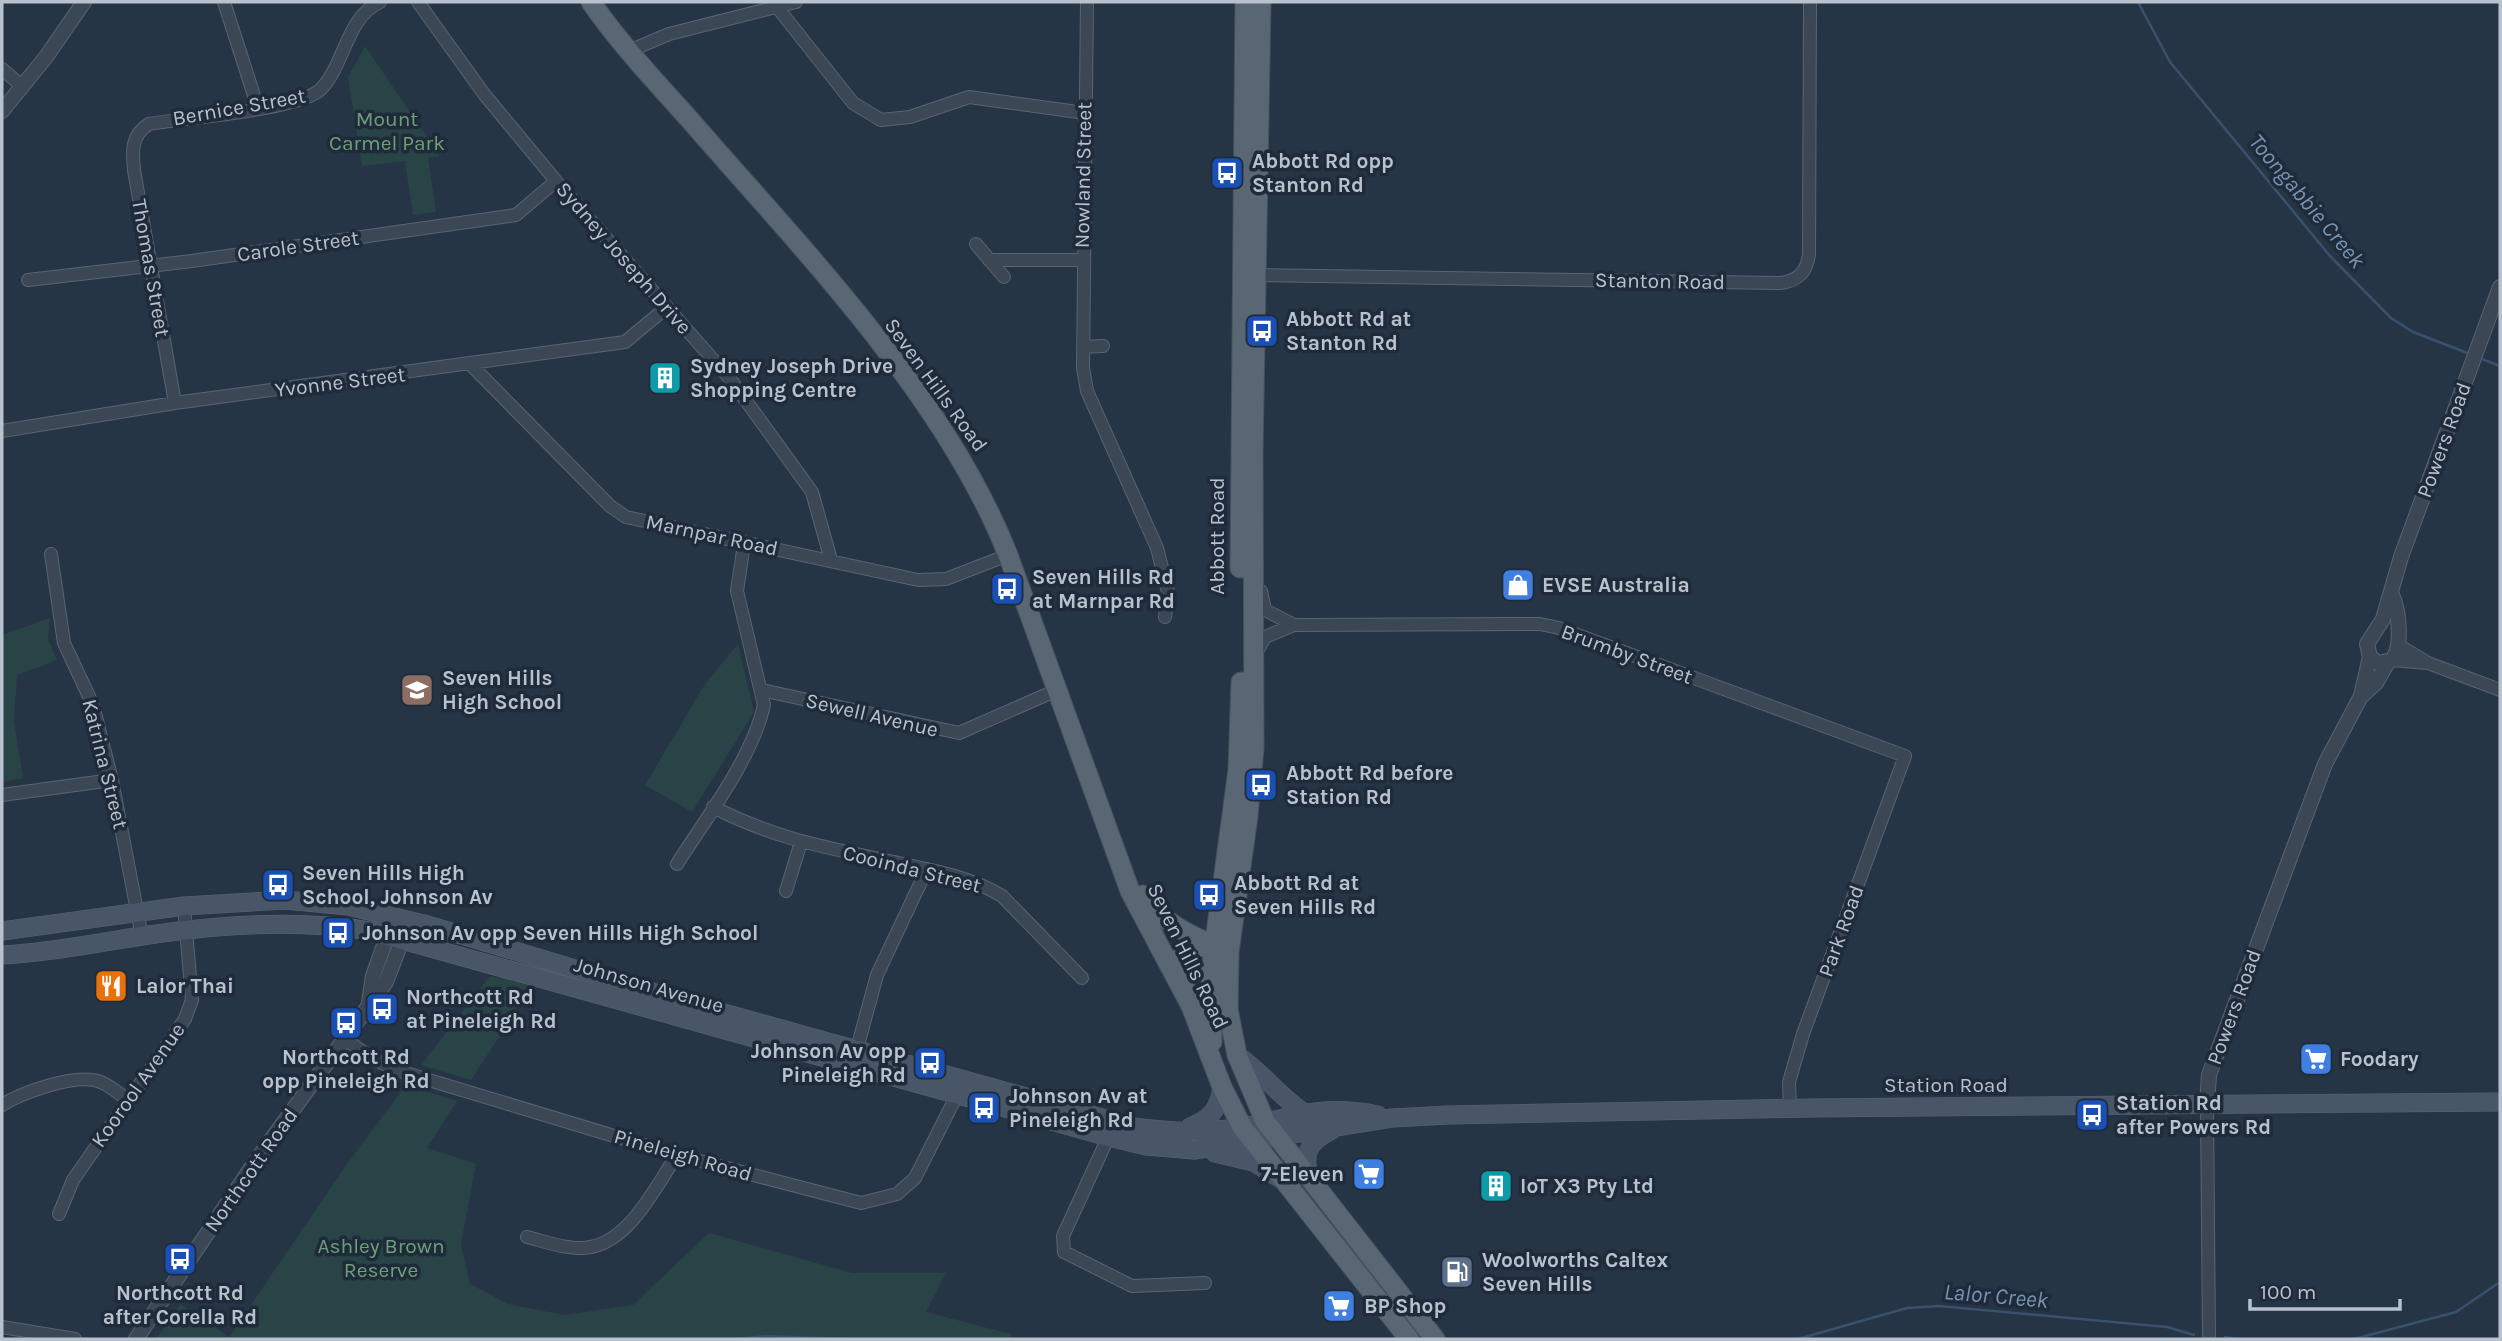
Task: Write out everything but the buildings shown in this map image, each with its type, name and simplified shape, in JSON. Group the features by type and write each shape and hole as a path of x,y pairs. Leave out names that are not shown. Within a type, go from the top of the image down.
{"main road":[{"name":"Seven Hills Road","path":"591,2 629,51 863,323 963,459 992,514 1008,555 1130,891 1191,1006 1222,1087 1247,1134 1409,1339"},
{"name":"Abbott Road","path":"1215,1068 1209,997 1222,949 1251,788 1254,661 1245,2"},
{"name":"Abbott Road","path":"1237,1055 1228,1009 1222,949 1238,771 1241,699 1248,275 1261,2"},
{"name":"Seven Hills Road","path":"1123,866 1161,918 1222,949"},
{"name":"Johnson Avenue","path":"2,931 184,906 308,900 402,919 854,1058"},
{"name":"Johnson Avenue","path":"2,955 186,930 298,923 396,937 961,1087 1112,1130 1146,1146 1194,1150 1270,1129"},
{"path":"1191,1006 1181,955 1190,947 1222,949"},
{"name":"Seven Hills Road","path":"1237,1055 1270,1129 1435,1339"},
{"path":"1237,1055 1258,1069 1287,1101 1303,1112"},
{"path":"1180,1131 1204,1121 1216,1111 1222,1087"},
{"name":"Station Road","path":"1270,1129 1341,1126 1392,1118 1790,1108 2500,1102"},
{"name":"Station Road","path":"1270,1129 1303,1112 1346,1111 1392,1118"},
{"path":"1310,1182 1305,1163 1307,1149 1317,1138 1341,1126"},
{"name":"Johnson Avenue","path":"1112,1130 1247,1134"},
{"path":"1194,1150 1241,1157 1283,1180"}],"street":[{"path":"2,111 84,2"},
{"path":"224,2 258,108"},
{"name":"Bernice Street","path":"137,133 149,124 304,100 321,89 359,22 380,2"},
{"name":"Sydney Joseph Drive","path":"418,2 484,94 556,181 731,380 812,492 831,560"},
{"path":"629,51 669,34 796,2"},
{"name":"Nowland Street","path":"1087,2 1082,260 1083,348 1087,391 1157,548 1168,592 1165,617"},
{"name":"Stanton Road","path":"1248,275 1780,283 1797,279 1808,266 1809,254 1810,2"},
{"path":"777,7 853,103 881,120 910,117 969,97 1085,113"},
{"path":"2,69 23,86"},
{"name":"Thomas Street","path":"137,133 133,161 174,403"},
{"name":"Carole Street","path":"28,280 516,215 556,181"},
{"path":"976,244 1004,277"},
{"path":"989,260 1082,260"},
{"name":"Powers Road","path":"2375,633 2392,595 2401,557 2500,286"},
{"name":"Yvonne Street","path":"2,431 174,403 471,365 625,342 666,308"},
{"path":"1083,348 1103,346"},
{"name":"Marnpar Road","path":"471,365 610,506 626,517 918,580 946,579 1008,555"},
{"path":"1253,539 1265,610 1294,625"},
{"path":"677,864 713,807 760,721 764,705 737,591 744,544"},
{"name":"Katrina Street","path":"51,554 64,643 93,705 112,780 142,937"},
{"name":"Powers Road","path":"2392,595 2397,609 2398,643"},
{"name":"Brumby Street","path":"1254,661 1265,637 1294,625 1493,622 1559,628 1905,756"},
{"path":"2428,663 2378,663 2370,657 2367,644 2375,633 2387,632 2398,643 2428,663 2500,690"},
{"path":"2390,661 2398,643"},
{"name":"Powers Road","path":"2209,1339 2209,1075 2297,835 2334,744 2361,696 2370,657"},
{"name":"Powers Road","path":"2361,696 2376,683 2390,661"},
{"name":"Sewell Avenue","path":"762,690 959,733 1057,690"},
{"name":"Park Road","path":"1790,1108 1789,1083 1804,1034 1905,756"},
{"path":"2,795 112,780"},
{"name":"Cooinda Street","path":"713,807 754,828 801,842 927,869 990,888 1002,896 1082,978"},
{"path":"786,891 801,842"},
{"path":"854,1058 877,975 927,869"},
{"name":"Koorool Avenue","path":"59,1214 74,1180 184,1019 192,1000 184,906"},
{"name":"Northcott Road","path":"136,1339 267,1146 346,1040 369,1004 373,975 396,937 402,919"},
{"name":"Pineleigh Road","path":"346,1040 373,1059 399,1071 677,1155 844,1200 880,1200 897,1194 915,1178 961,1087"},
{"path":"2,1105 17,1096 82,1078 101,1082 127,1099"},
{"path":"1112,1130 1062,1244 1071,1257 1129,1286 1205,1283"},
{"path":"527,1237 575,1247 608,1242 633,1218 677,1155"},
{"path":"2,1327 75,1339"}],"green space":[{"name":"Mount Carmel Park","path":"365,46 440,156 428,158 436,212 413,215 405,161 362,166 348,77"},
{"path":"50,618 48,639 57,660 17,675 14,721 23,778 2,782 2,635"},
{"path":"738,644 754,712 692,812 645,785 705,684"},
{"path":"490,976 534,983 471,1080 421,1065"},
{"name":"Ashley Brown Reserve","path":"406,1085 457,1101 427,1148 476,1164 461,1244 470,1284 508,1304 564,1315 633,1305 709,1233 852,1273 946,1273 926,1312 1011,1334 1009,1339 156,1339 180,1304 229,1337 347,1164"}],"waterway":[{"name":"Toongabbie Creek","path":"2138,2 2170,62 2330,256 2391,318 2413,332 2470,354"},
{"name":"Toongabbie Creek","path":"2479,358 2500,366"},
{"name":"Lalor Creek","path":"2354,1339 2456,1312 2500,1282"},
{"name":"Lalor Creek","path":"1798,1339 1907,1308 1939,1306 2167,1327 2194,1335"},
{"name":"Lalor Creek","path":"734,1339 768,1336 846,1339"},
{"name":"Lalor Creek","path":"2225,1337 2236,1339"}],"place":[{"name":"Abbott Rd opp Stanton Rd","path":"1227,173"},
{"name":"Abbott Rd at Stanton Rd","path":"1262,331"},
{"name":"Sydney Joseph Drive Shopping Centre","path":"665,378"},
{"name":"EVSE Australia","path":"1518,585"},
{"name":"Seven Hills Rd at Marnpar Rd","path":"1007,589"},
{"name":"Seven Hills High School","path":"417,690"},
{"name":"Abbott Rd before Station Rd","path":"1261,785"},
{"name":"Seven Hills High School, Johnson Av","path":"278,885"},
{"name":"Abbott Rd at Seven Hills Rd","path":"1209,895"},
{"name":"Johnson Av opp Seven Hills High School","path":"338,933"},
{"name":"Lalor Thai","path":"111,986"},
{"name":"Northcott Rd at Pineleigh Rd","path":"382,1009"},
{"name":"Northcott Rd opp Pineleigh Rd","path":"346,1023"},
{"name":"Foodary","path":"2316,1059"},
{"name":"Johnson Av opp Pineleigh Rd","path":"930,1063"},
{"name":"Johnson Av at Pineleigh Rd","path":"984,1108"},
{"name":"Station Rd after Powers Rd","path":"2092,1115"},
{"name":"7-Eleven","path":"1369,1174"},
{"name":"IoT X3 Pty Ltd","path":"1496,1186"},
{"name":"Northcott Rd after Corella Rd","path":"180,1259"},
{"name":"Woolworths Caltex Seven Hills","path":"1457,1272"},
{"name":"BP Shop","path":"1339,1306"}]}
